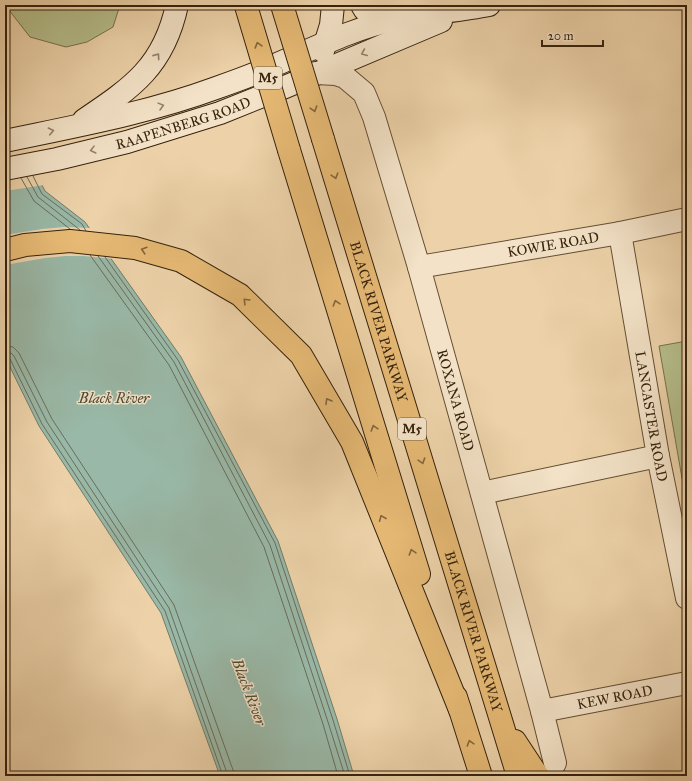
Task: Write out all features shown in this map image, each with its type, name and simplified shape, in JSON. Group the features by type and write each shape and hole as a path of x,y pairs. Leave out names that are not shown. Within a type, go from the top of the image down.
{"highway":[{"name":"M5","path":"246,5 480,776"},
{"name":"BLACK RIVER PARKWAY","path":"282,5 518,776"},
{"path":"5,250 25,245 70,240 136,248 181,261 240,295 301,355 352,442 460,710"},
{"path":"501,720 538,776"}],"street":[{"path":"74,126 118,97 144,74 160,52 173,25 177,5"},
{"path":"315,73 331,25 333,5"},
{"path":"362,5 365,10 397,19"},
{"name":"RAAPENBERG ROAD","path":"5,141 102,121 172,103 215,89 274,66 342,36 397,19 466,10 489,5"},
{"name":"RAAPENBERG ROAD","path":"5,169 127,142 181,126 242,105 466,10"},
{"name":"ROXANA ROAD","path":"315,73 336,74 345,77 364,93 374,118 419,267 542,710 555,763"},
{"name":"KOWIE ROAD","path":"419,267 620,233 687,219"},
{"name":"LANCASTER ROAD","path":"620,233 658,456 687,598"},
{"path":"482,493 658,456"},
{"name":"KEW ROAD","path":"542,710 687,684"}],"green space":[{"path":"5,5 120,5 113,27 87,42 66,47 30,37"},
{"path":"687,341 687,507 659,346"}],"water":[{"name":"Black River","path":"5,114 45,191 85,222 181,357 278,541 337,719 354,776 220,776 161,613 39,426 5,357"}],"pier":[{"path":"5,113 7,114 44,185 5,191"},
{"path":"64,227 92,228 114,259 65,256 5,265 5,235"}]}
